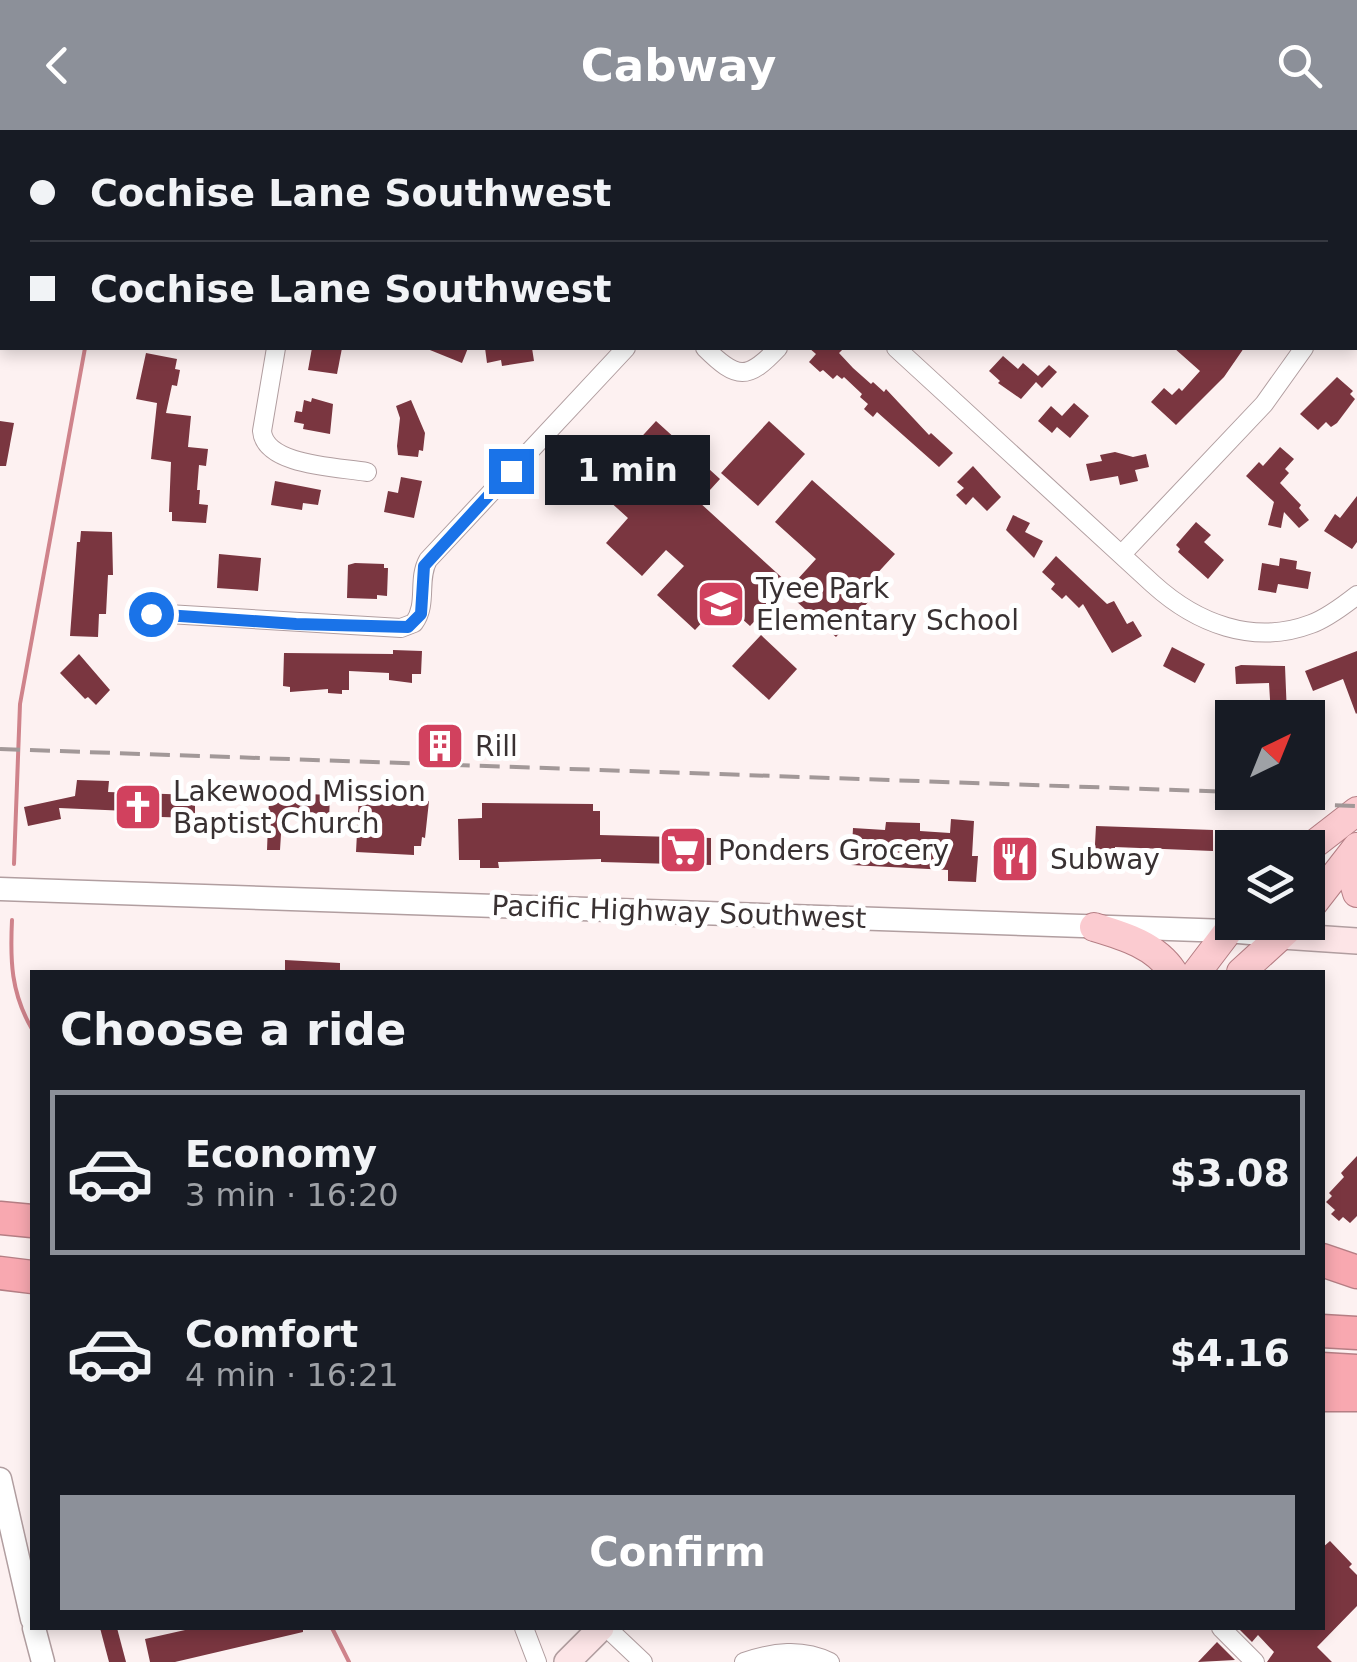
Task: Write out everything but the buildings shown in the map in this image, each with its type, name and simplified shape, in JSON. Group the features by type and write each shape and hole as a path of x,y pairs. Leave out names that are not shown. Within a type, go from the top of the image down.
{"highway":[{"path":"0,1199 30,1200"},
{"path":"0,1218 30,1221"},
{"path":"0,1257 30,1260"},
{"path":"1325,1261 1357,1272"},
{"path":"0,1272 30,1277"},
{"path":"1325,1331 1357,1332"},
{"path":"1325,1369 1357,1370"},
{"path":"1325,1395 1357,1395"}],"main road":[{"path":"1325,836 1357,811"},
{"path":"1356,848 1352,876 1357,893"},
{"path":"1325,888 1356,848"},
{"path":"1094,926 1132,939 1171,970"},
{"name":"Pacific Highway Southwest","path":"1325,935 1357,941"},
{"path":"1199,970 1221,940"},
{"path":"1215,970 1227,940"},
{"path":"1244,970 1277,940"},
{"path":"567,1662 602,1630"}],"street":[{"path":"276,350 262,431 266,444 283,456 368,472"},
{"path":"151,614 401,628 414,624 421,614 422,572 428,560 624,350"},
{"path":"707,350 741,372 759,368 776,350"},
{"path":"898,350 1175,604 1218,626 1266,632 1312,624 1357,596"},
{"path":"1122,554 1264,404 1303,350"},
{"name":"Pacific Highway Southwest","path":"0,889 1215,927"},
{"path":"0,1479 30,1610"},
{"path":"35,1630 43,1662"},
{"path":"525,1630 537,1662"},
{"path":"606,1630 642,1662"},
{"path":"1222,1630 1254,1662"},
{"path":"744,1662 792,1652 830,1662"}],"waterway":[{"path":"14,864 20,704 85,350"},
{"path":"12,920 13,976 30,1025"},
{"path":"333,1630 349,1662"}],"railway":[{"path":"0,749 1215,791"},
{"path":"1325,805 1357,806"}],"place":[{"name":"Tyee Park Elementary School","path":"721,604"},
{"name":"Rill","path":"440,746"},
{"name":"Lakewood Mission Baptist Church","path":"138,807"},
{"name":"Ponders Grocery","path":"683,850"},
{"name":"Subway","path":"1015,859"}],"route":[{"path":"151,614 408,627 421,614 424,566 511,471"}]}
